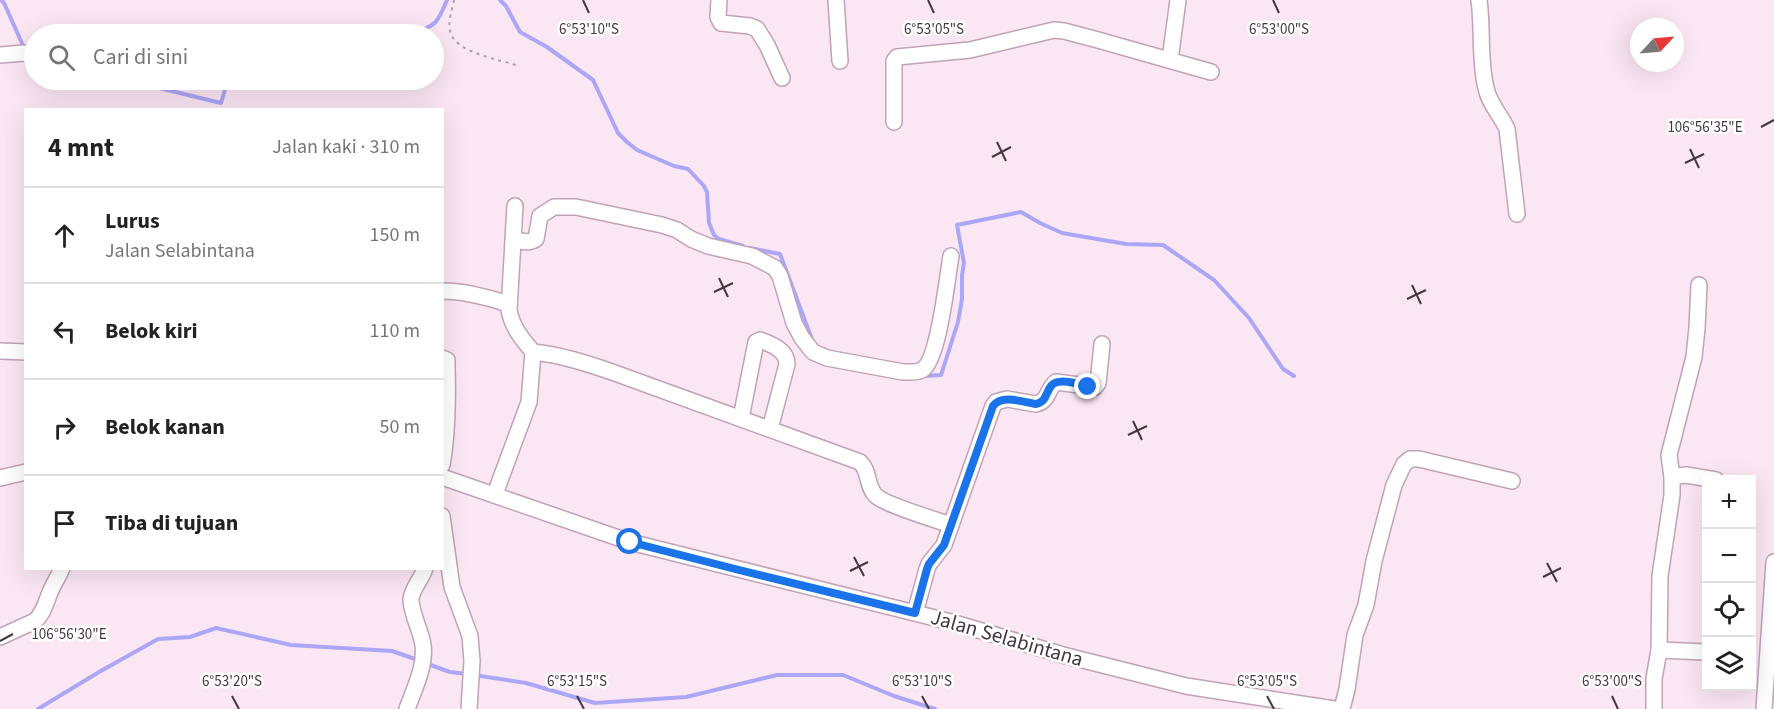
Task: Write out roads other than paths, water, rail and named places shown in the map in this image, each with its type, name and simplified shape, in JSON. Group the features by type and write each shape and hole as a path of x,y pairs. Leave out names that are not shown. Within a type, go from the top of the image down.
{"street":[{"path":"719,0 719,22 758,28 782,78"},
{"path":"836,0 840,61"},
{"path":"1170,60 1178,0"},
{"path":"1479,0 1486,90 1492,105 1503,119 1507,129 1517,214"},
{"path":"894,122 894,61 899,56 970,50 1054,30 1211,72"},
{"path":"0,55 24,53"},
{"path":"515,206 508,304 514,325 533,352 577,360 860,462 864,465 868,482 876,496 951,525"},
{"path":"514,240 534,241 537,237 540,216 554,207 576,207 677,230 708,246 752,256 775,268 780,276 794,322 802,339 813,352 827,358 903,372 923,369 930,361 936,344 951,256"},
{"path":"1654,709 1654,679 1659,650 1660,576 1672,495 1669,455 1694,357 1699,285"},
{"path":"444,291 456,291 508,304"},
{"path":"741,418 756,342 760,340 784,353 787,358 770,429"},
{"path":"915,613 929,564 944,545 990,412 996,402 1007,399 1041,403 1056,382 1095,387 1098,383 1102,344"},
{"path":"0,351 24,352"},
{"path":"495,494 529,402 533,352"},
{"path":"444,358 447,360 448,402 447,439 444,455"},
{"path":"1342,709 1355,635 1366,605 1374,561 1394,485 1404,464 1410,459 1419,459 1512,481"},
{"path":"0,478 24,472"},
{"path":"1672,477 1686,475 1702,478"},
{"name":"Jalan Selabintana","path":"444,478 630,542 915,613 1063,655 1186,686 1334,709"},
{"path":"444,530 452,587 470,636 472,661 469,709"},
{"path":"1764,709 1771,656 1774,562"},
{"path":"0,637 39,618 61,570"},
{"path":"407,709 424,660 421,632 411,600 424,570"},
{"path":"1659,650 1702,652"},
{"path":"1756,655 1771,656"}],"waterway":[{"path":"1,0 24,48"},
{"path":"432,24 441,14 447,0"},
{"path":"500,0 506,6 520,32 547,47 593,80 618,133 627,142 637,150 674,166 688,169 707,192 709,223 714,235 719,239 743,246"},
{"path":"167,90 221,103 225,90"},
{"path":"924,376 941,375 958,322 964,263 957,225 1021,212 1062,233 1126,244 1163,245 1214,280 1249,318 1283,369 1294,376"},
{"path":"750,248 780,254 813,342"},
{"path":"38,709 158,639 190,637 216,628 291,645 392,651 418,660"},
{"path":"425,663 450,672 467,674"},
{"path":"474,675 526,683 595,703 686,697 777,675 843,675 894,696 935,709"}]}
